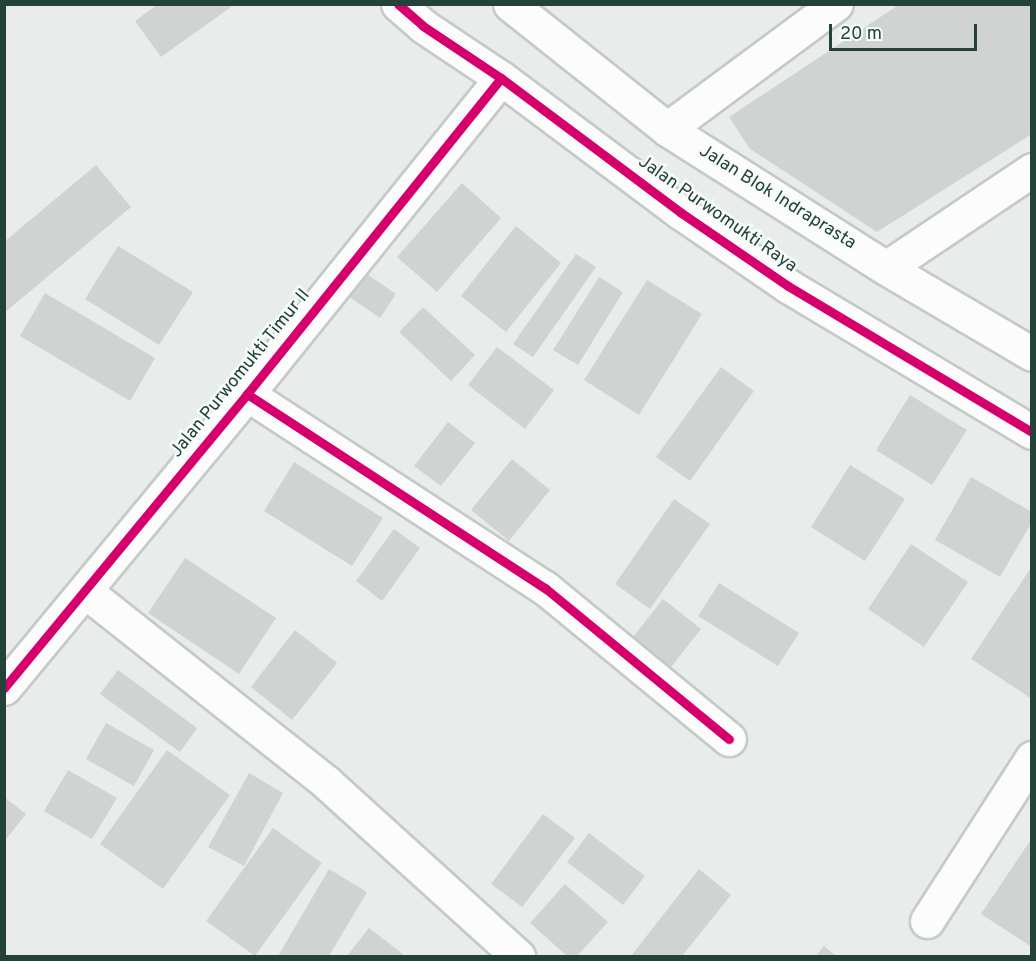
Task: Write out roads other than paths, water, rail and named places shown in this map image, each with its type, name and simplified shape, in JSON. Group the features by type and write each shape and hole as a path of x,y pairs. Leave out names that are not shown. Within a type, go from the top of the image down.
{"street":[{"name":"Jalan Purwomukti Raya","path":"398,4 423,26 501,78 680,212 788,286 1032,432"},
{"path":"667,129 799,16 836,4"},
{"name":"Jalan Blok Indraprasta","path":"521,7 667,129 886,268 1032,354"},
{"name":"Jalan Purwomukti Timur II","path":"4,688 247,393 501,78"},
{"path":"886,268 1032,170"},
{"path":"247,393 545,588 729,739"},
{"path":"85,591 327,783 518,957"},
{"path":"927,921 1032,758"}]}
